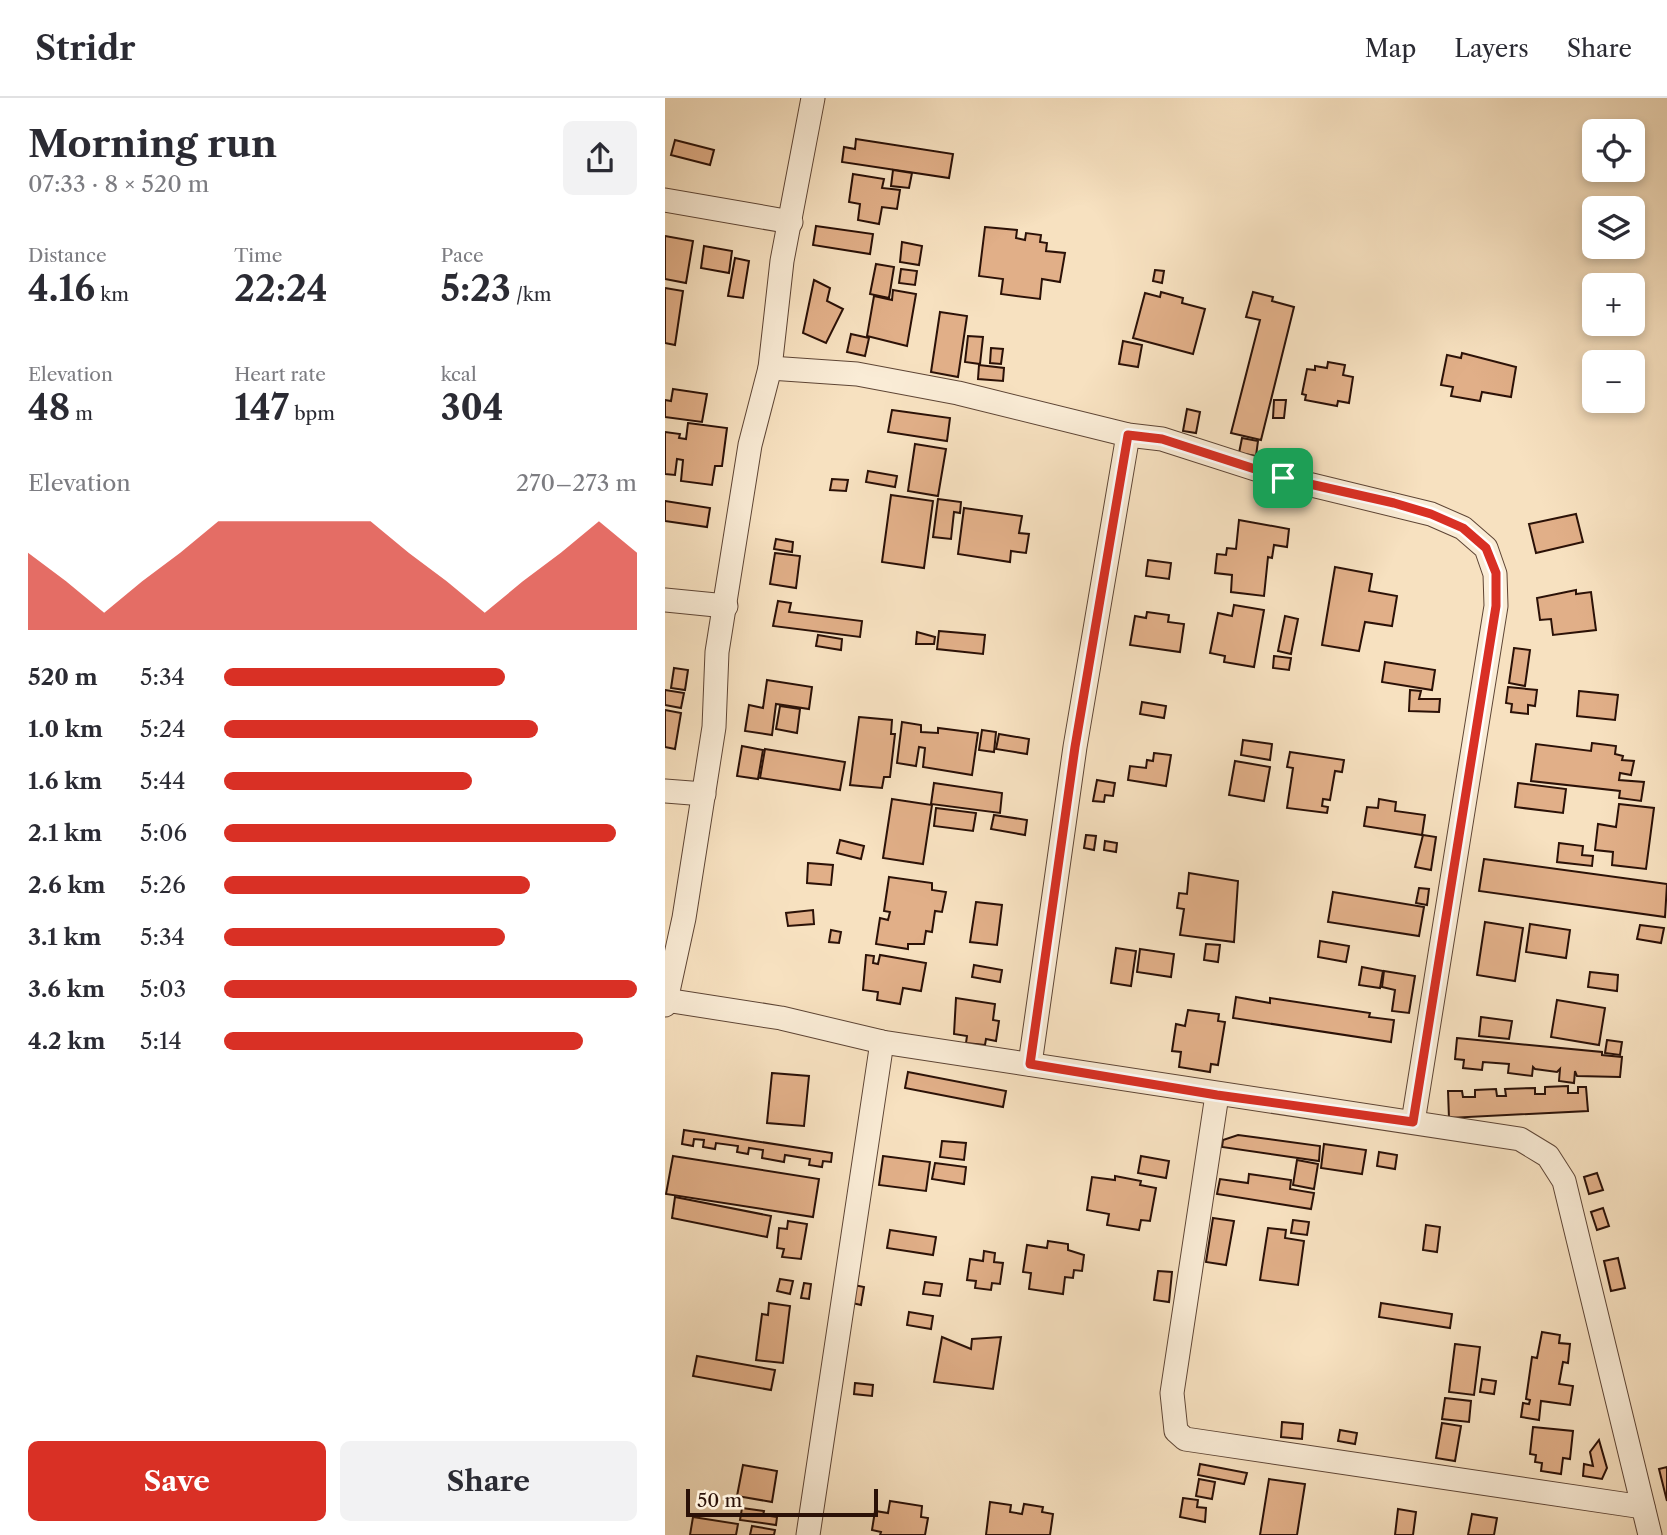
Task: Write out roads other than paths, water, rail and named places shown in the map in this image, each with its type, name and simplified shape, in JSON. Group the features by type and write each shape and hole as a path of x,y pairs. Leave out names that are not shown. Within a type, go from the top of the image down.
{"street":[{"path":"813,98 782,261 770,368 750,445 717,652 714,727 704,794 684,918 666,1003 781,1018 882,1042 1520,1139 1548,1156 1564,1181 1650,1535"},
{"path":"665,200 790,222"},
{"path":"770,368 857,374 958,393 1128,435 1162,439 1283,478 1431,514 1463,528 1486,548 1496,573 1496,606 1413,1122"},
{"path":"1030,1064 1075,747 1128,435"},
{"path":"665,600 726,606"},
{"path":"665,791 704,794"},
{"path":"808,1535 882,1042"},
{"path":"1217,1095 1172,1394 1176,1431 1185,1439 1643,1507"}]}
